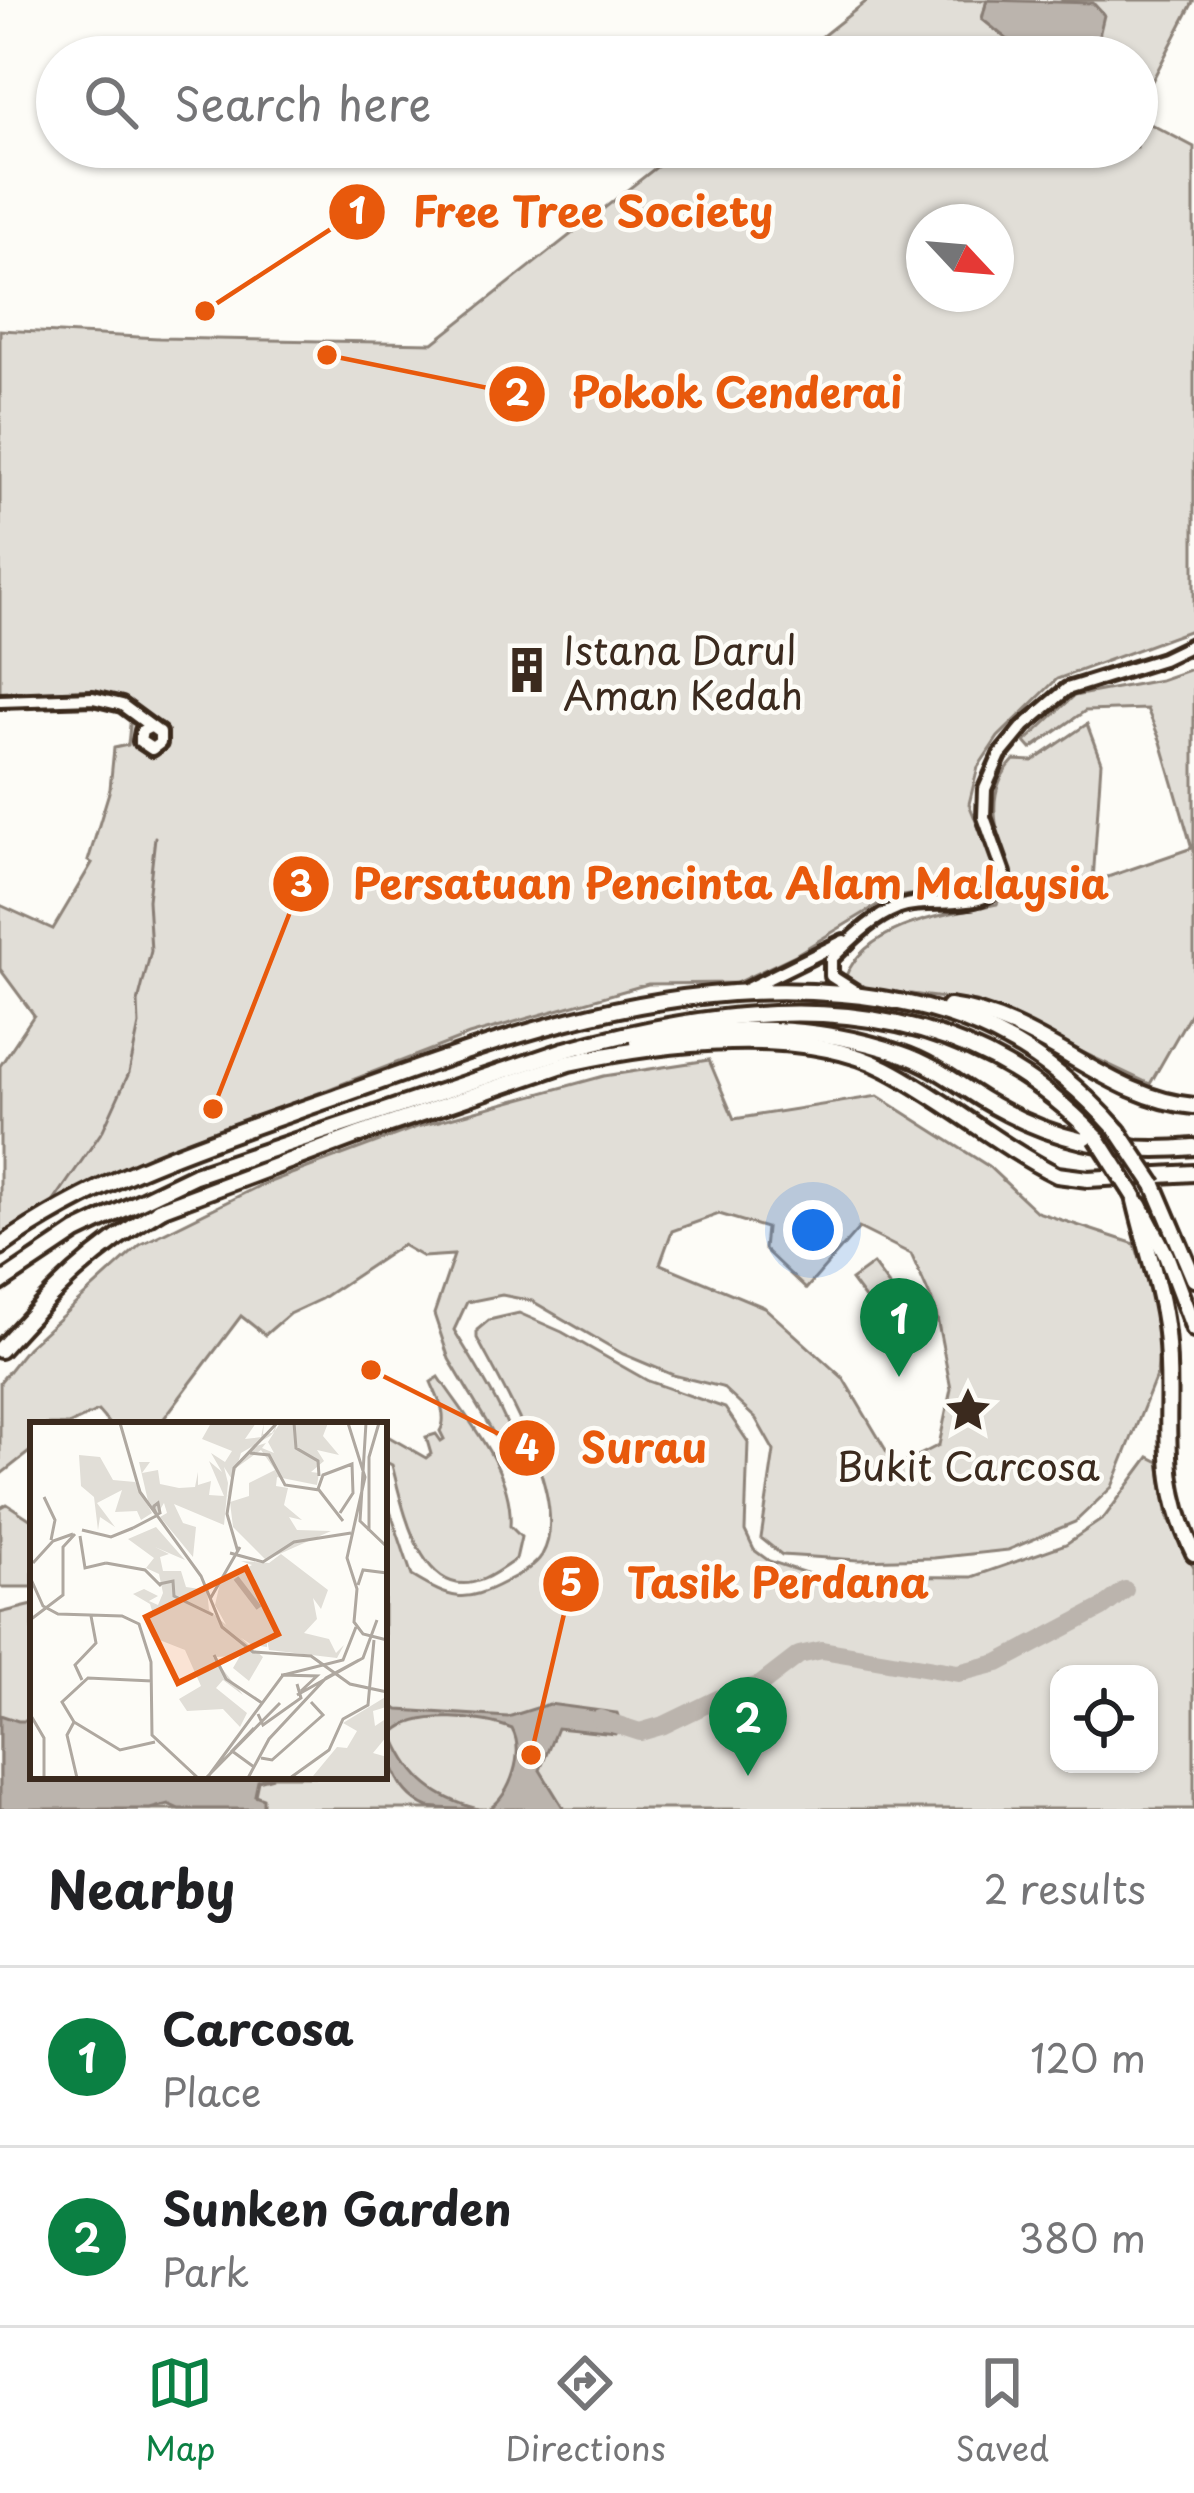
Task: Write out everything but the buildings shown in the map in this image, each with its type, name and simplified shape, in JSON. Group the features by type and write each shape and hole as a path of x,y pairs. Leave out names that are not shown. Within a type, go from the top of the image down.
{"main road":[{"path":"0,1247 167,1157 504,1036 646,1000 793,989 980,1011 1145,1096 1194,1106"},
{"path":"914,1003 963,1018 1020,1045 1070,1082 1118,1131 1154,1185 1194,1279"},
{"path":"0,1282 76,1232 195,1175 565,1050 646,1029 721,1017 800,1014 914,1027 970,1045 1052,1094 1097,1138 1153,1226 1194,1330"},
{"path":"458,1086 652,1040 716,1031 794,1029 902,1054 1025,1123 1068,1139 1140,1151 1194,1147"},
{"path":"158,1210 569,1063 710,1044 774,1044 834,1051 881,1066 1046,1169 1071,1178 1194,1173"},
{"path":"0,1350 67,1275 158,1210 273,1149"},
{"path":"1134,1196 1166,1328 1166,1471 1179,1524 1194,1553"}],"street":[{"path":"745,990 808,961 887,913 910,904 980,900 997,891 1003,863 984,817 983,802 989,776 1009,745 1041,709 1067,689 1194,644"},
{"path":"0,701 93,698 122,705 150,727"},
{"path":"860,931 831,959 829,967 841,985 870,996"}],"shaded area":[{"path":"868,0 987,0 982,19 1003,36 823,36"},
{"path":"987,0 1093,3 1104,15 1099,36 1003,36 982,19"},
{"path":"1062,0 1194,0 1158,69 1158,36 1096,36"},
{"path":"1158,128 1194,147 1194,629 1057,679 998,737 978,767 969,804 996,871 991,883 980,890 889,898 795,955 736,983 648,984 469,1035 194,1141 62,1202 0,1239 0,1066 34,1015 0,969 0,905 53,929 92,863 88,861 110,789 114,748 128,745 132,705 83,693 0,694 0,330 433,343 655,168 1158,168"},
{"path":"1194,668 1194,1007 1150,1084 976,1002 870,989 845,978 855,960 889,933 997,904 1010,875 995,815 1004,773 1014,760 1033,761 1087,724 1101,762 1093,882 1192,848 1147,709 1085,711 1031,749 1025,742 1074,696 1160,680"},
{"path":"709,1060 734,1119 878,1096 988,1166 1037,1212 1135,1244 1161,1325 1157,1374 1112,1487 1075,1522 1008,1550 858,1560 782,1555 761,1538 774,1451 756,1419 722,1387 673,1375 623,1354 532,1301 502,1295 467,1302 454,1330 510,1432 522,1469 516,1471 449,1359 434,1314 454,1255 423,1257 402,1245 321,1299 289,1314 265,1335 241,1316 161,1422 107,1422 98,1411 74,1422 30,1422 30,1451 0,1475 0,1382 27,1348 140,1245 259,1186 417,1127 604,1076","holes":["719,1214 766,1228 764,1249 806,1289 859,1228 911,1254 935,1308 951,1389 939,1445 896,1467 843,1378 764,1307 660,1264 672,1231"]},
{"path":"873,1264 902,1303 880,1319 851,1280"},
{"path":"519,1313 648,1381 725,1408 748,1442 745,1531 754,1550 769,1561 815,1576 972,1577 1066,1544 1104,1518 1149,1457 1159,1462 1168,1518 1194,1567 1194,1809 0,1809 0,1613 30,1606 30,1779 387,1779 387,1502 412,1576 458,1596 478,1594 535,1564 549,1532 542,1476 517,1414 477,1330 489,1320"},
{"path":"439,1377 497,1466 510,1526 521,1537 516,1559 484,1579 462,1584 430,1566 418,1548 392,1465 387,1462 387,1436 426,1458 431,1454 426,1437 436,1434 444,1439 440,1431 443,1413 431,1382"},
{"path":"7,1504 30,1519 30,1587 0,1587 0,1508"},
{"path":"387,1704 399,1710 508,1717 549,1704 617,1713 621,1724 615,1734 557,1728 540,1770 564,1809 489,1809 504,1794 517,1750 512,1729 485,1721 434,1718 395,1732 418,1776 438,1793 478,1809 428,1807 404,1789 391,1762"},
{"path":"0,1715 30,1721 30,1779 266,1779 258,1781 255,1795 263,1798 263,1809 179,1809 168,1804 150,1809 0,1809"}],"waterway":[{"path":"54,1201 103,1130 129,1073 139,1025 138,1002 151,951 148,900 155,837"},
{"path":"600,1719 640,1732 664,1725 730,1693 760,1685 799,1655 822,1650 958,1673 998,1663 1102,1608 1125,1590"}],"place":[{"name":"Free Tree Society","path":"205,311"},
{"name":"Pokok Cenderai","path":"327,355"},
{"name":"Istana Darul Aman Kedah","path":"527,670"},
{"name":"Persatuan Pencinta Alam Malaysia","path":"213,1109"},
{"name":"Surau","path":"371,1370"},
{"name":"Carcosa","path":"899,1377"},
{"name":"Bukit Carcosa","path":"968,1410"},
{"name":"Tasik Perdana","path":"531,1755"},
{"name":"Sunken Garden","path":"748,1776"}]}
